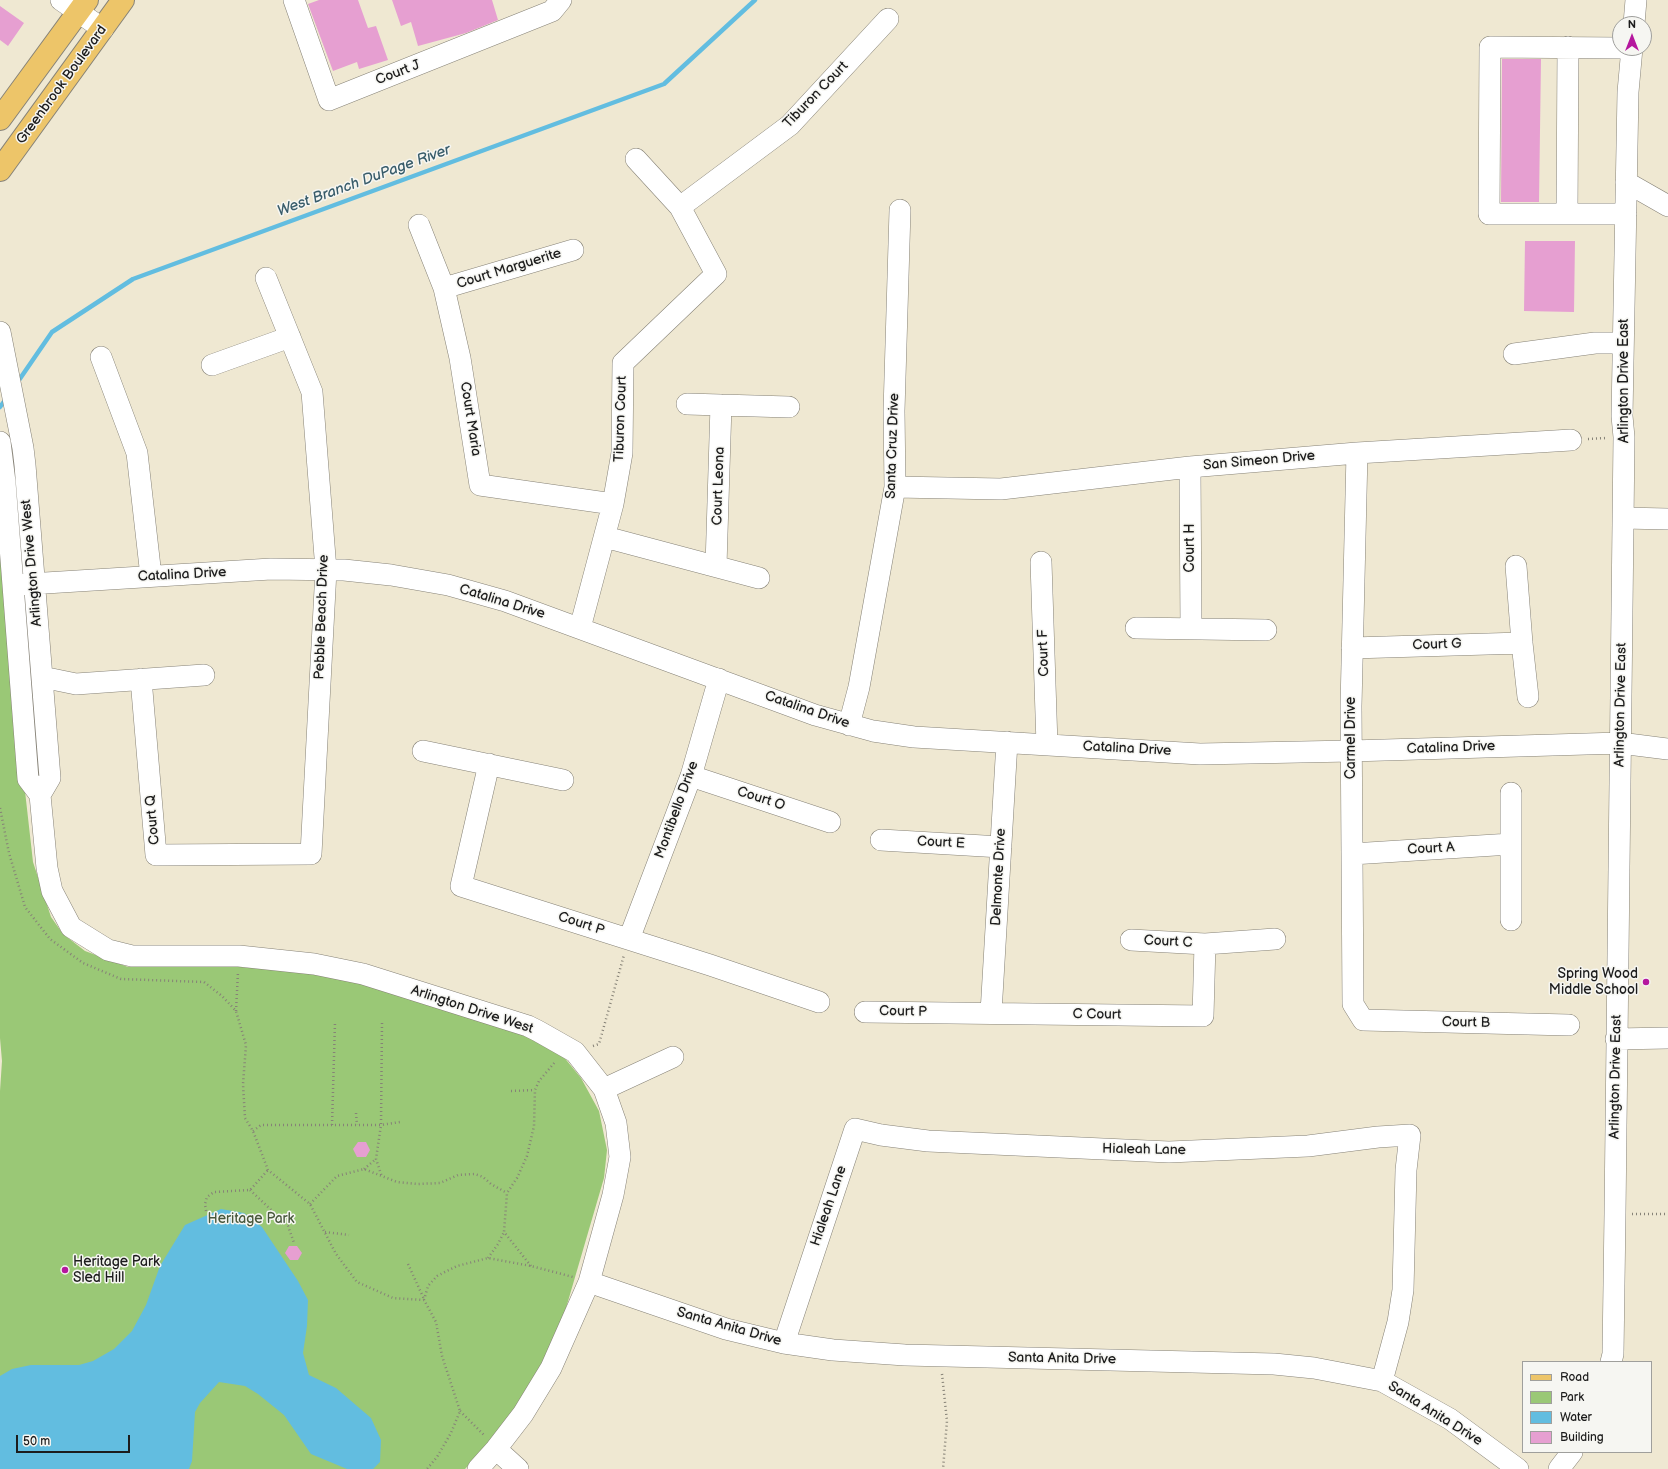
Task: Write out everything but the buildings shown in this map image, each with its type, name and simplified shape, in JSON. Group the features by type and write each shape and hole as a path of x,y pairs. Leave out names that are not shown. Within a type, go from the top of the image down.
{"main road":[{"name":"Greenbrook Boulevard","path":"0,170 123,0"},
{"path":"0,118 75,4"}],"street":[{"name":"Court J","path":"294,0 329,100 525,23 552,11 561,0"},
{"path":"1635,16 1636,0"},
{"path":"75,4 102,29"},
{"name":"Tiburon Court","path":"680,207 790,125 888,18"},
{"path":"1612,48 1490,47 1489,214 1626,214"},
{"path":"1567,214 1568,48"},
{"name":"Arlington Drive East","path":"1611,1361 1613,1354 1615,1214 1624,437 1622,416 1623,342 1628,92 1631,56"},
{"name":"Tiburon Court","path":"580,628 613,504 622,453 623,363 716,274 680,207 636,159"},
{"path":"1626,182 1668,206"},
{"name":"Santa Cruz Drive","path":"849,725 859,687 895,487 894,411 900,210"},
{"name":"Court Maria","path":"419,225 444,288 460,358 480,485 613,504"},
{"name":"Court Marguerite","path":"444,288 573,250"},
{"name":"Pebble Beach Drive","path":"266,278 312,392 326,570 311,854"},
{"name":"Arlington Drive West","path":"0,332 25,465 50,778 40,795"},
{"path":"212,365 290,337"},
{"path":"1514,354 1595,343 1623,342"},
{"path":"101,357 137,453 151,576"},
{"path":"687,404 789,407"},
{"name":"Court Leona","path":"716,566 721,405"},
{"name":"San Simeon Drive","path":"895,487 1001,489 1190,467 1357,453 1571,440"},
{"name":"Arlington Drive West","path":"1,446 28,779 40,795 47,868 52,891 71,927 108,950 132,956 239,956 314,964 362,974 528,1026 575,1052 604,1089 616,1123 620,1157 613,1195 589,1282 551,1368 523,1414 496,1449 478,1469"},
{"name":"Carmel Drive","path":"1357,453 1351,751 1353,1004 1363,1020"},
{"name":"Court H","path":"1190,467 1191,629"},
{"path":"1623,518 1668,519"},
{"path":"605,537 759,578"},
{"name":"Court F","path":"1041,562 1046,745"},
{"path":"1516,566 1528,697"},
{"name":"Catalina Drive","path":"13,586 151,576 271,570 326,570 391,575 448,586 505,601 815,715 849,725 914,737 1200,754 1620,743 1668,749"},
{"path":"1136,628 1266,630"},
{"name":"Court G","path":"1352,648 1522,643"},
{"path":"42,678 76,684 204,675"},
{"name":"Court Q","path":"141,679 156,855 311,854"},
{"name":"Montibello Drive","path":"629,939 691,776 719,679"},
{"name":"Delmonte Drive","path":"991,1013 1006,742"},
{"path":"423,751 563,780"},
{"name":"Court P","path":"489,764 461,886 629,939 819,1002"},
{"name":"Court O","path":"691,776 830,822"},
{"path":"1511,793 1511,920"},
{"name":"Court E","path":"881,840 1001,847"},
{"name":"Court A","path":"1352,854 1511,844"},
{"name":"Court C","path":"1131,940 1205,944 1275,940"},
{"name":"Court C","path":"1203,1016 1205,944"},
{"name":"Court P","path":"865,1012 991,1013"},
{"name":"C Court","path":"991,1013 1203,1016"},
{"name":"Court B","path":"1363,1020 1569,1025"},
{"path":"1616,1039 1668,1038"},
{"path":"604,1089 673,1057"},
{"name":"Hialeah Lane","path":"784,1343 855,1129 881,1135 928,1141 1169,1152 1308,1146 1378,1137 1410,1135 1406,1170 1403,1290 1398,1322 1382,1381"},
{"name":"Santa Anita Drive","path":"589,1282 726,1329 784,1343 880,1354 1274,1364 1314,1368 1382,1381 1450,1419 1518,1469"},
{"path":"496,1449 518,1469"},
{"path":"1559,1469 1571,1453"}],"path":[{"path":"1571,440 1624,437"},
{"path":"0,808 9,853 25,907 50,939 83,963 121,979 204,982 222,996 236,1011"},
{"path":"488,1258 504,1232 507,1193 517,1178 527,1156 534,1126 535,1090 539,1081 558,1058 599,1044 629,939"},
{"path":"239,956 236,1011 246,1045 243,1084 245,1118 254,1131 268,1170 310,1204 336,1254 357,1282 393,1298 424,1300"},
{"path":"332,1125 335,1022"},
{"path":"382,1023 382,1125 376,1159 382,1177"},
{"path":"511,1092 535,1090"},
{"path":"356,1113 357,1125"},
{"path":"254,1131 261,1125 382,1125 400,1122"},
{"path":"310,1204 336,1176 364,1169 376,1159"},
{"path":"364,1169 397,1182 418,1184 440,1183 458,1175 472,1173 483,1177 491,1184 507,1193"},
{"path":"206,1211 205,1204 207,1197 214,1192 250,1190 268,1170"},
{"path":"250,1190 288,1226 294,1243"},
{"path":"1615,1214 1668,1214"},
{"path":"325,1232 349,1235"},
{"path":"504,1232 531,1266"},
{"path":"424,1300 428,1286 437,1276 457,1266 488,1258 531,1266 589,1282"},
{"path":"408,1264 424,1300 436,1322 442,1356 460,1411 496,1449"},
{"path":"941,1356 947,1421 943,1469"},
{"path":"427,1469 437,1457 452,1433 460,1411"}],"green space":[{"name":"Heritage Park","path":"0,475 12,676 33,862 51,917 63,934 85,951 128,967 215,965 321,973 399,992 503,1027 551,1047 563,1056 581,1078 599,1111 607,1150 604,1178 559,1332 537,1377 509,1418 490,1442 465,1469 0,1469 0,1091 2,1061 0,1038"}],"water":[{"path":"221,1209 244,1213 262,1227 298,1281 308,1300 307,1326 303,1353 309,1375 336,1388 371,1418 381,1440 380,1462 373,1469 347,1469 311,1454 284,1415 258,1394 245,1386 219,1382 200,1403 195,1412 192,1461 189,1469 0,1469 0,1376 12,1369 31,1365 79,1365 93,1361 114,1349 132,1331 146,1305 160,1266 185,1225"}],"waterway":[{"name":"West Branch DuPage River","path":"17,383 52,332 133,279 664,84 755,0"},
{"name":"West Branch DuPage River","path":"0,407 6,399"}],"place":[{"name":"Spring Wood Middle School","path":"1646,982"},
{"name":"Heritage Park Sled Hill","path":"65,1270"}]}
